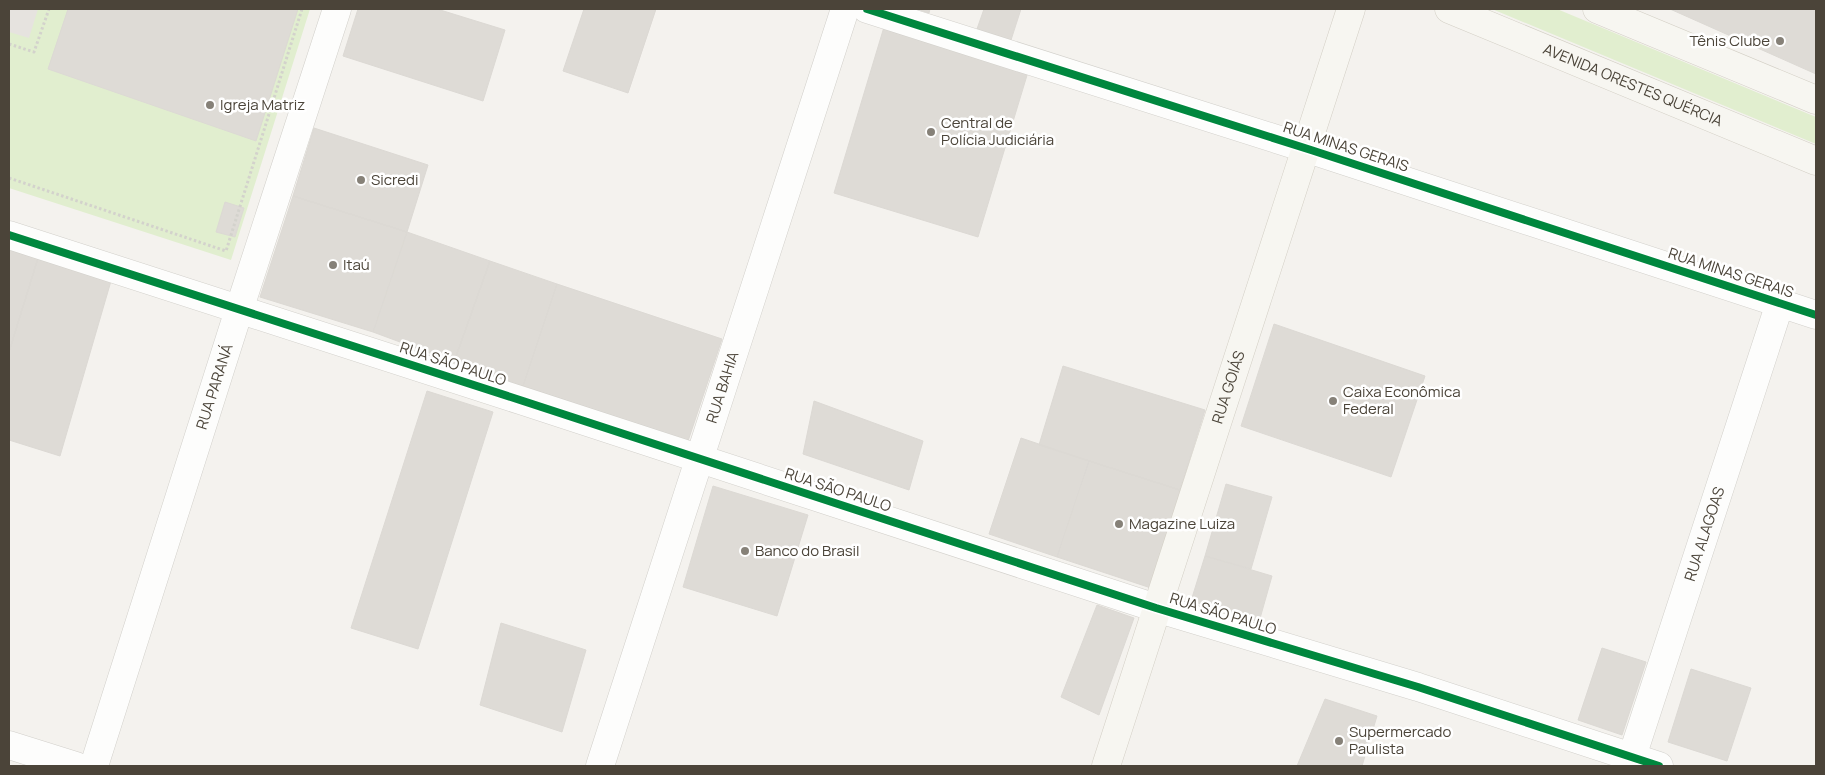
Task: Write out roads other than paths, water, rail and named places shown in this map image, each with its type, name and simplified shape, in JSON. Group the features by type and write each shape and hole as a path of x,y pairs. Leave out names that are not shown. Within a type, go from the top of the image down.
{"main road":[{"name":"RUA GOIÁS","path":"1106,766 1351,9"},
{"name":"AVENIDA ORESTES QUÉRCIA","path":"1449,9 1816,161"},
{"path":"1597,9 1816,100"}],"street":[{"name":"RUA PARANÁ","path":"94,766 337,9"},
{"name":"RUA BAHIA","path":"600,766 845,9"},
{"name":"RUA MINAS GERAIS","path":"867,9 1816,315"},
{"name":"RUA SÃO PAULO","path":"9,235 1156,608 1418,687 1631,762 1659,766"},
{"name":"RUA ALAGOAS","path":"1631,762 1780,303"},
{"path":"9,745 76,766"}],"place":[{"name":"Tênis Clube","path":"1780,41"},
{"name":"Igreja Matriz","path":"210,105"},
{"name":"Central de Polícia Judiciária","path":"931,132"},
{"name":"Sicredi","path":"361,180"},
{"name":"Itaú","path":"333,265"},
{"name":"Caixa Econômica Federal","path":"1333,401"},
{"name":"Magazine Luiza","path":"1119,524"},
{"name":"Banco do Brasil","path":"745,551"},
{"name":"Supermercado Paulista","path":"1339,741"}]}
